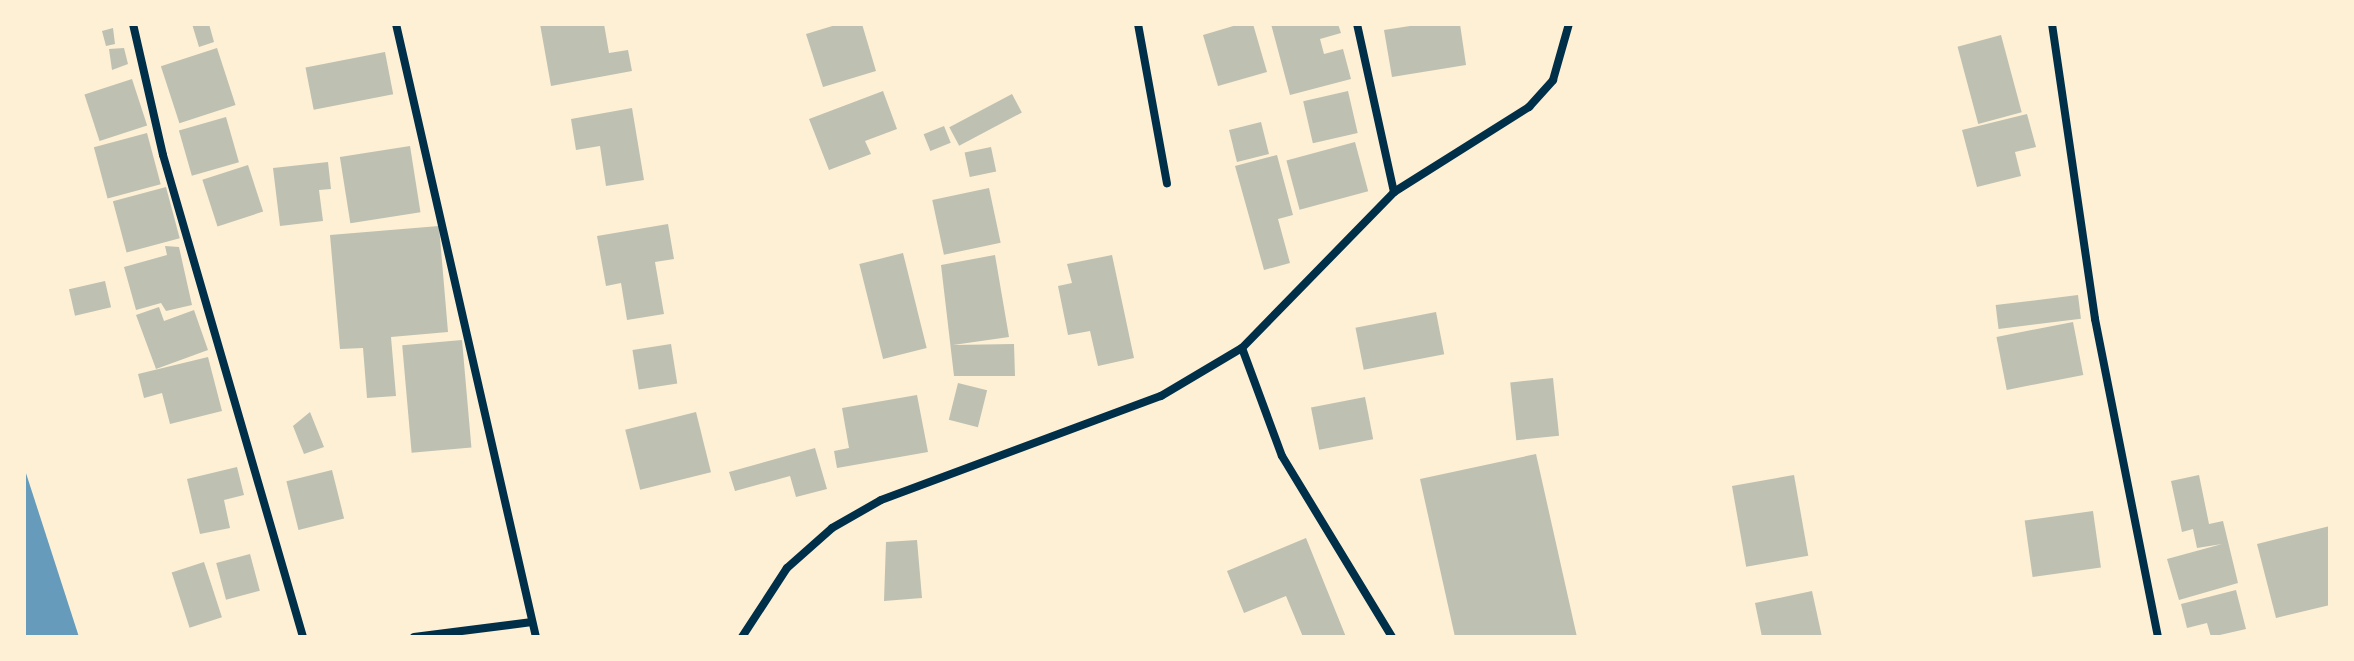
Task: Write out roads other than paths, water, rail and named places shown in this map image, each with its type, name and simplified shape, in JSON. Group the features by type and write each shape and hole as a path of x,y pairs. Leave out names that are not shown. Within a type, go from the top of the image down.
{"street":[{"path":"133,24 159,141 303,637"},
{"path":"396,24 536,637"},
{"path":"1138,24 1167,183"},
{"path":"1357,24 1394,192"},
{"path":"742,637 787,568 844,521 881,500 1161,396 1242,348 1394,192 1529,107 1553,80 1569,24"},
{"path":"2052,24 2095,319 2158,637"},
{"path":"1242,348 1282,456 1392,637"},
{"path":"414,637 532,622"}],"water":[{"path":"24,467 79,637 24,637"}]}
